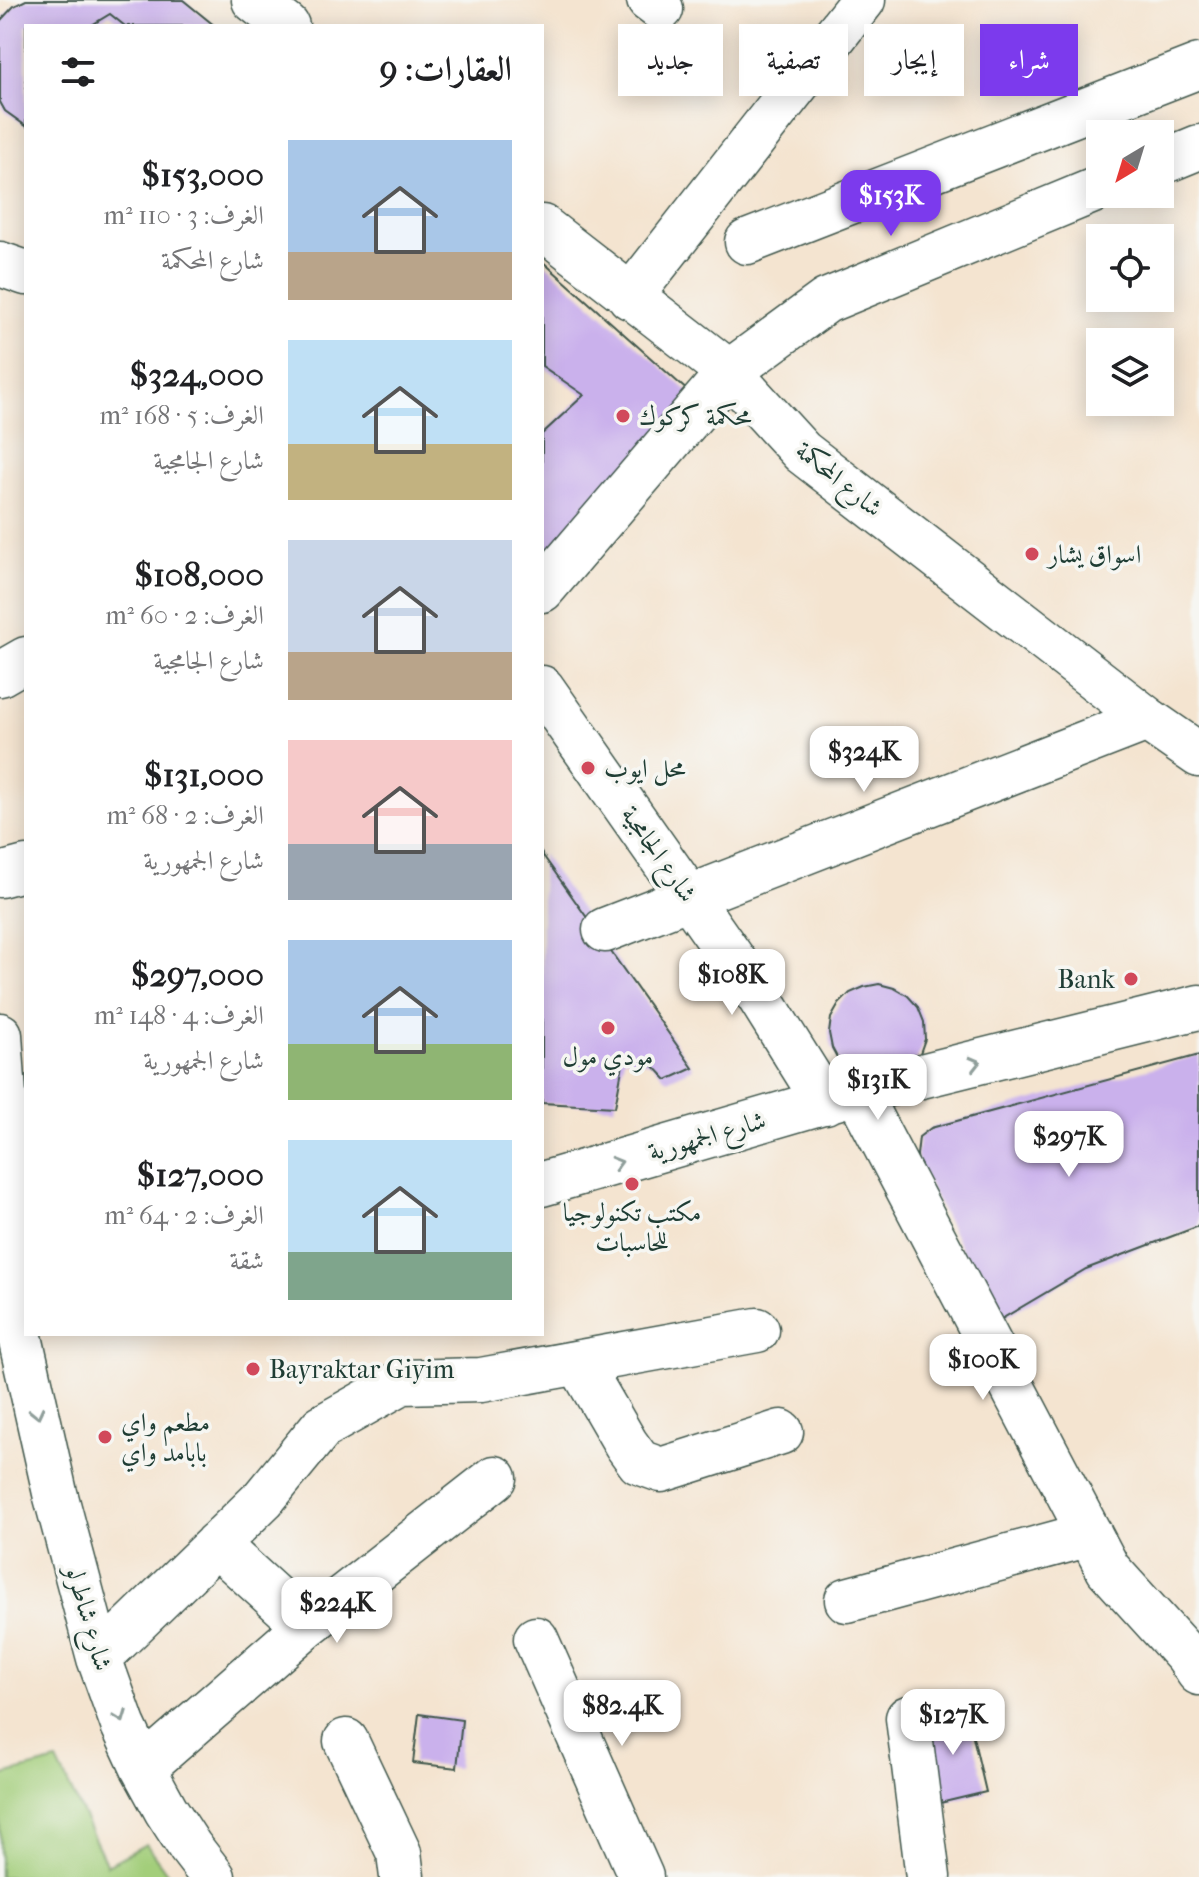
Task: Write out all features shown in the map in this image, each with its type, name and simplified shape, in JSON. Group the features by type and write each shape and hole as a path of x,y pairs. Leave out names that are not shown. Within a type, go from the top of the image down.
{"street":[{"path":"254,0 284,24"},
{"path":"630,297 863,0"},
{"path":"747,242 1199,66"},
{"path":"1174,157 1199,147"},
{"path":"544,588 729,372 826,301 1086,194"},
{"name":"شارع المحكمة","path":"544,229 729,372 802,452 1147,719 1194,740"},
{"path":"0,264 24,272"},
{"path":"0,674 24,660"},
{"name":"شارع الجامجية","path":"544,691 760,998 841,1097 1108,1569 1195,1661"},
{"path":"605,930 1147,719"},
{"path":"0,875 24,869"},
{"name":"شارع الجمهورية","path":"544,1183 841,1097 1199,1007"},
{"path":"0,1021 24,1025"},
{"name":"شارع شاطرلو","path":"0,1035 16,1337 55,1493 99,1658 123,1725 166,1810 213,1877"},
{"path":"99,1658 263,1499 322,1427 402,1382 481,1380 757,1330"},
{"path":"579,1363 639,1462 661,1470 781,1432"},
{"path":"143,1768 306,1626 495,1478"},
{"path":"847,1600 1090,1534"},
{"path":"216,1544 306,1626"},
{"path":"536,1639 641,1877"},
{"path":"908,1718 928,1877"},
{"path":"346,1741 399,1853 402,1877"}],"green space":[{"path":"57,1761 107,1865 146,1844 170,1877 0,1877 0,1776"}],"building":[{"path":"26,0 183,0 213,24 122,24 110,14 93,24 24,24 24,125 5,111 0,102 0,21 14,6"},
{"name":"محكمة كركوك","path":"544,263 699,401 544,555 544,432 584,395 544,367"},
{"path":"544,857 693,1068 667,1080 651,1063 624,1058 615,1107 544,1103"},
{"path":"879,984 908,996 918,1007 924,1022 925,1039 911,1067 852,1073 840,1063 832,1048 829,1033 831,1018 850,993"},
{"path":"1199,1055 1199,1226 1086,1269 998,1321 918,1163 919,1137 931,1128"},
{"path":"967,1711 986,1792 940,1803 921,1721"},
{"path":"419,1714 462,1720 457,1768 413,1763"}],"place":[{"name":"محكمة كركوك","path":"623,416"},
{"name":"اسواق يشار","path":"1032,554"},
{"name":"محل ايوب","path":"588,768"},
{"name":"Bank","path":"1131,979"},
{"name":"مودي مول","path":"608,1028"},
{"name":"مكتب تكنولوجيا للحاسبات","path":"632,1184"},
{"name":"Bayraktar Giyim","path":"253,1369"},
{"name":"مطعم واي بابامد واي","path":"105,1437"}]}
